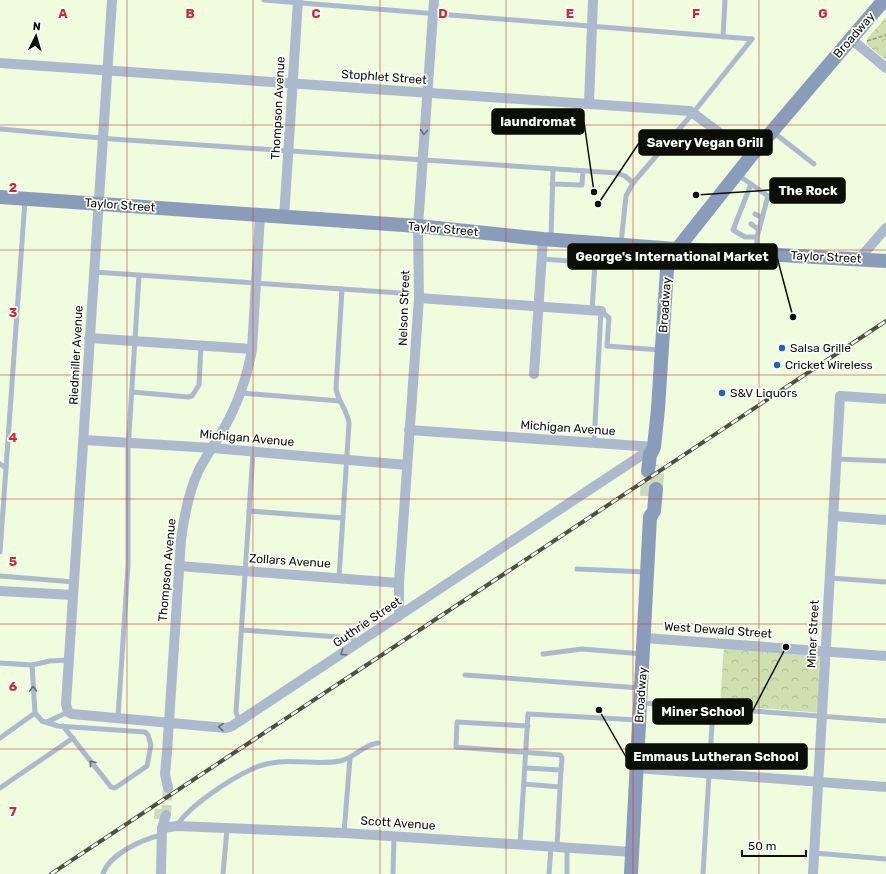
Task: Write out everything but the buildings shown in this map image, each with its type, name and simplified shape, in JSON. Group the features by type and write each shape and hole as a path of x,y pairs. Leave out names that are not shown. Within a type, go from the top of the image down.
{"main road":[{"name":"Broadway","path":"653,468 657,453 654,447 667,269 670,258 751,156 884,0"},
{"name":"Taylor Street","path":"0,197 284,218 418,226 547,239 676,249 886,261"},
{"name":"Broadway","path":"631,874 636,768 645,638 650,517 654,511 651,492"}],"street":[{"name":"Riedmiller Avenue","path":"68,712 66,704 112,0"},
{"name":"Nelson Street","path":"399,616 399,583 419,298 418,226 426,93 434,0"},
{"path":"589,103 593,0"},
{"name":"Thompson Avenue","path":"284,218 298,1"},
{"path":"851,39 886,68"},
{"name":"Stophlet Street","path":"0,63 690,111 751,156"},
{"name":"Thompson Avenue","path":"164,790 162,780 166,774 181,540 187,503 198,472 235,408 249,369 252,349 260,216"},
{"path":"859,259 886,228"},
{"path":"534,374 543,259 547,239"},
{"path":"419,298 596,311"},
{"path":"90,338 252,349"},
{"name":"Miner Street","path":"813,874 840,396 886,399"},
{"name":"Michigan Avenue","path":"409,430 654,447"},
{"name":"Michigan Avenue","path":"84,440 212,448 407,465"},
{"name":"Guthrie Street","path":"68,712 72,714 121,717 226,728 240,722 654,447"},
{"path":"833,516 886,520"},
{"name":"Zollars Avenue","path":"179,566 399,583"},
{"path":"0,591 73,595"},
{"name":"West Dewald Street","path":"645,638 886,656"},
{"path":"636,768 886,787"},
{"path":"160,874 162,824"},
{"name":"Scott Avenue","path":"162,824 227,829 344,833 633,852"}],"lane":[{"path":"264,0 298,1 433,14 592,25 752,39 693,113 633,183 626,196 621,245"},
{"path":"723,37 725,0"},
{"path":"0,129 103,138 617,173 625,176 633,183"},
{"path":"772,131 814,164"},
{"path":"547,239 553,169"},
{"path":"552,184 582,185 583,171"},
{"path":"737,175 768,196 757,238 757,253"},
{"path":"751,184 749,198 733,230 745,237 757,238"},
{"path":"0,552 1,514 6,468 25,199"},
{"path":"760,205 765,208"},
{"path":"755,214 762,218"},
{"path":"751,224 759,230"},
{"path":"594,243 596,311 594,443"},
{"path":"543,259 595,263"},
{"path":"94,272 400,293"},
{"path":"122,730 121,717 128,565 128,442 139,275"},
{"path":"338,578 349,423 346,410 336,389 342,289"},
{"path":"596,311 609,318 607,346 662,350"},
{"path":"132,392 188,397 192,396 199,385 201,345"},
{"path":"241,393 340,400"},
{"path":"240,722 236,712 253,452"},
{"path":"837,459 886,461"},
{"path":"0,464 6,468"},
{"path":"249,511 343,518"},
{"path":"577,569 648,573"},
{"path":"0,576 74,582"},
{"path":"830,578 886,582"},
{"path":"242,630 352,638 359,643"},
{"path":"543,654 582,649 644,654"},
{"path":"0,663 32,665 50,661 69,660"},
{"path":"32,665 35,713 42,721 63,726 145,732 148,735 151,745 147,766 115,788 111,787 63,726"},
{"path":"465,675 641,688"},
{"path":"640,703 886,721"},
{"path":"703,874 713,708"},
{"path":"47,722 68,712"},
{"path":"0,738 35,713"},
{"path":"520,844 528,714 639,720"},
{"path":"145,732 148,720"},
{"path":"528,726 457,722 456,747 560,755 562,758 558,847 549,874"},
{"path":"0,788 73,738"},
{"path":"177,826 180,820 202,801 253,768 279,762 323,763 350,758 364,746 378,743"},
{"path":"344,833 350,758"},
{"path":"525,768 561,770"},
{"path":"524,784 560,786"},
{"path":"103,874 108,864 162,824"},
{"path":"223,874 227,829"},
{"path":"393,874 394,836"},
{"path":"558,847 567,874"},
{"path":"814,853 886,859"}],"path":[{"path":"866,42 886,35"}],"green space":[{"path":"886,17 886,60 866,44 868,38"},
{"path":"724,644 825,652 822,713 720,705"}],"tunnel":[{"path":"656,487 658,465"},
{"path":"647,496 648,471"},
{"path":"166,815 168,788"},
{"path":"159,819 160,803"}],"railway":[{"path":"51,874 886,321"}],"place":[{"name":"laundromat","path":"594,192"},
{"name":"The Rock","path":"696,195"},
{"name":"Savery Vegan Grill","path":"598,204"},
{"name":"George's International Market","path":"793,317"},
{"name":"Salsa Grille","path":"782,348"},
{"name":"Cricket Wireless","path":"777,365"},
{"name":"S&V Liquors","path":"722,393"},
{"name":"Miner School","path":"786,647"},
{"name":"Emmaus Lutheran School","path":"599,710"}]}
